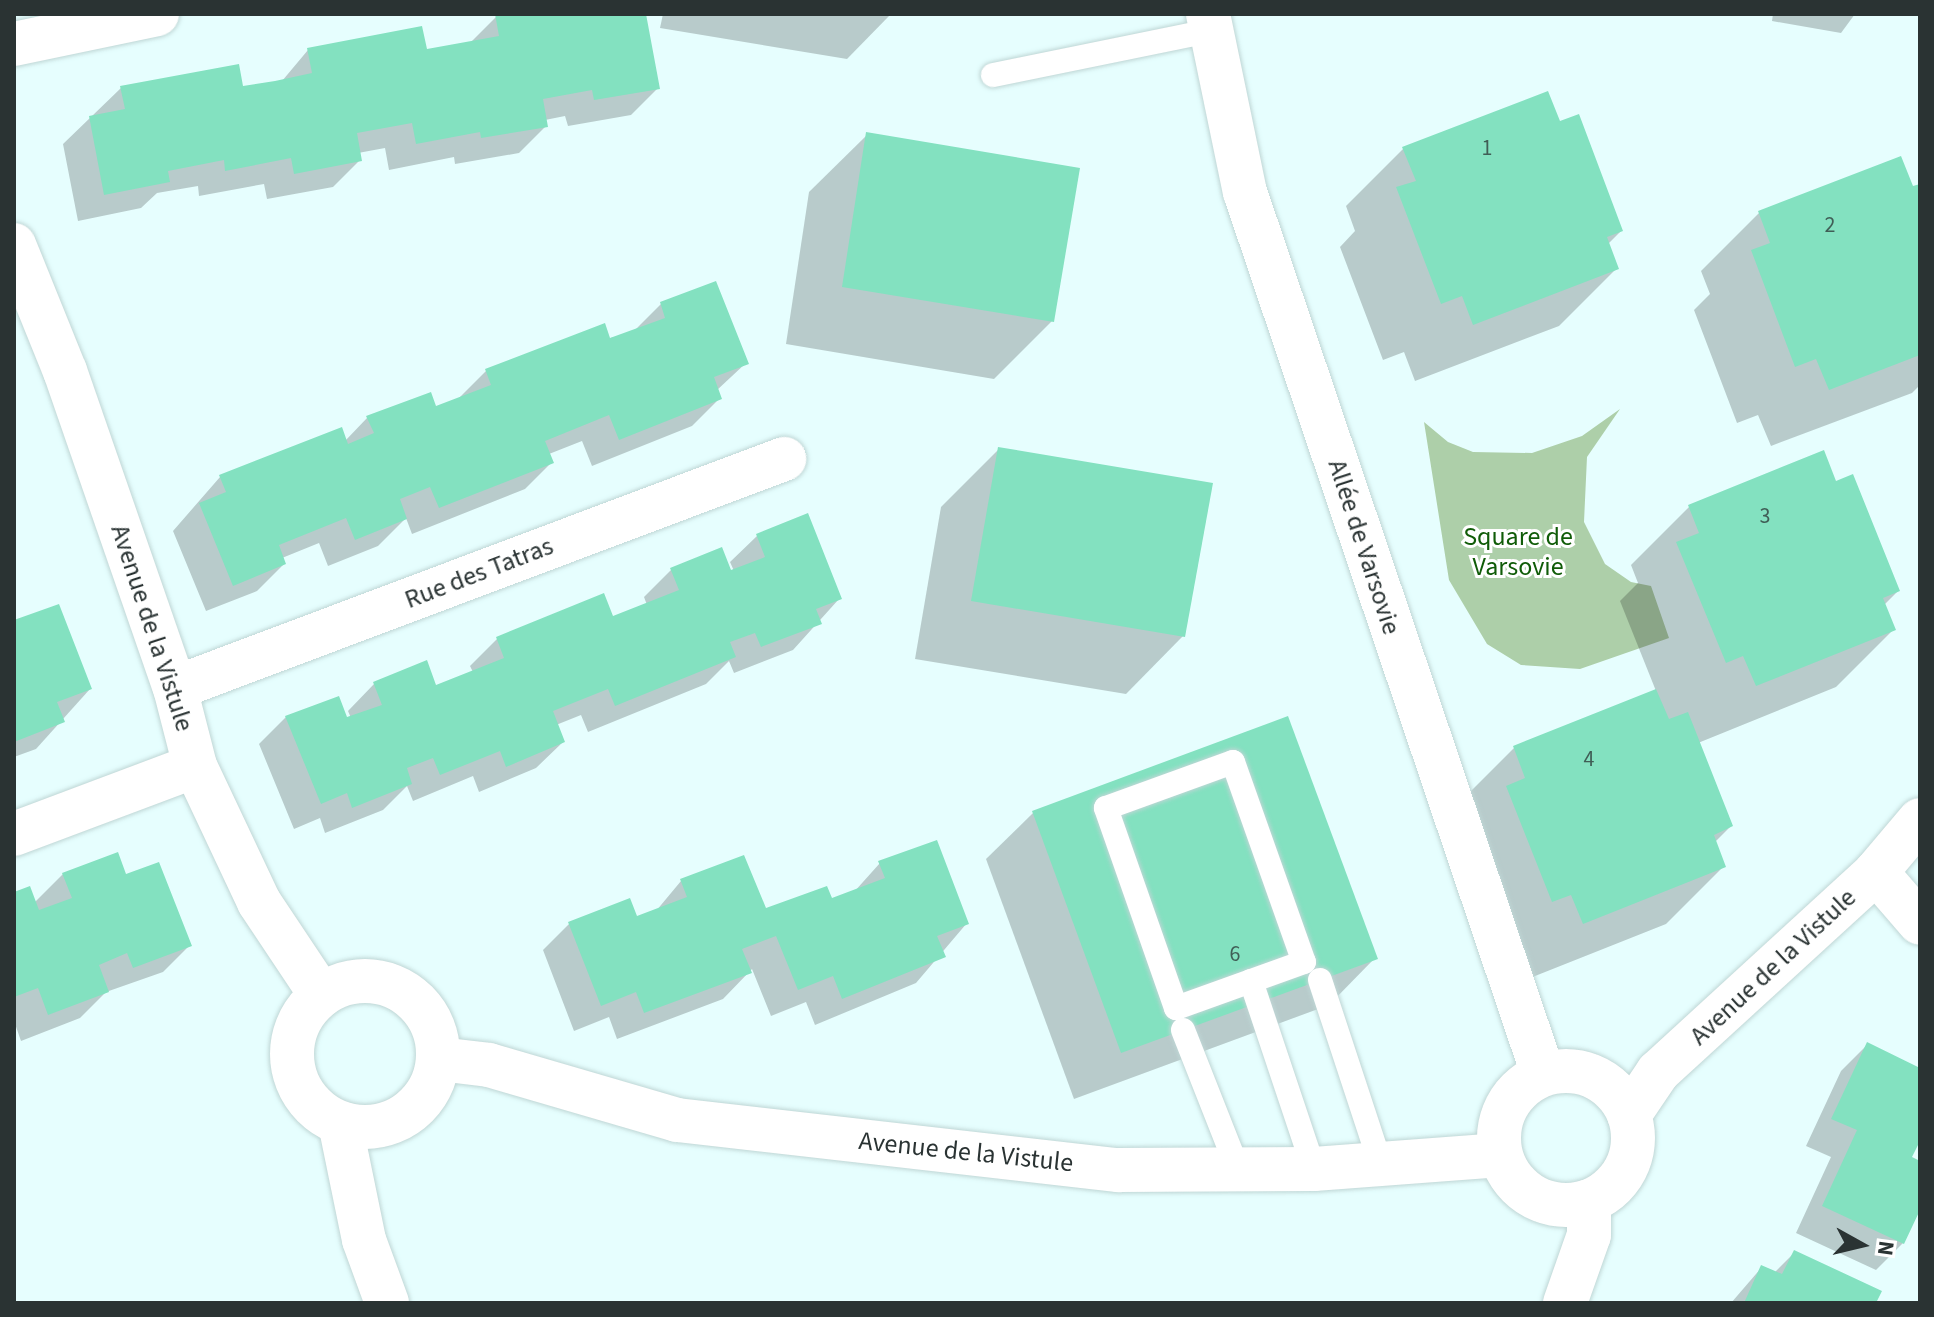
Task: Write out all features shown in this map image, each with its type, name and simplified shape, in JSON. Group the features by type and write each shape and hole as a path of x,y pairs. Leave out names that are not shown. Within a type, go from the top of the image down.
{"street":[{"path":"14,44 157,14"},
{"name":"Allée de Varsovie","path":"1209,22 1245,192 1543,1074"},
{"name":"Avenue de la Vistule","path":"14,245 65,371 175,688 195,766 259,902 321,995"},
{"name":"Rue des Tatras","path":"175,688 784,459"},
{"path":"14,834 195,766"},
{"name":"Avenue de la Vistule","path":"1629,1115 1658,1072 1876,872 1920,820"},
{"path":"1876,872 1920,923"},
{"path":"351,981 395,986 428,1015 439,1059 434,1081 405,1116 385,1125 340,1123 310,1102 293,1071 292,1046 298,1023 321,995 351,981"},
{"name":"Avenue de la Vistule","path":"439,1059 489,1065 677,1120 1118,1170 1314,1169 1500,1155"},
{"path":"1564,1070 1603,1082 1629,1115 1633,1135 1622,1176 1589,1201 1567,1205 1535,1197 1510,1175 1500,1155 1502,1116 1511,1098 1543,1074 1564,1070"},
{"path":"340,1123 364,1240 387,1303"},
{"path":"1565,1303 1589,1235 1589,1201"}],"lane":[{"path":"993,75 1209,22"},
{"path":"1233,762 1304,962 1251,981 1176,1008 1106,808 1233,762"},
{"path":"1320,980 1381,1165"},
{"path":"1251,981 1314,1169"},
{"path":"1183,1030 1237,1167"}],"green space":[{"name":"Square de Varsovie","path":"1620,409 1587,457 1584,522 1605,564 1631,582 1651,586 1669,638 1580,669 1521,665 1487,644 1449,580 1424,422 1448,442 1473,452 1532,453 1582,436"}],"building":[{"path":"495,14 646,14 660,89 594,100 592,90 543,99 548,127 481,138 480,132 416,144 412,123 357,133 362,161 294,174 291,158 225,171 224,160 168,171 170,182 104,195 89,116 125,109 120,86 239,64 243,86 275,81 312,73 307,48 422,26 427,49 499,36"},
{"path":"1548,91 1560,121 1579,114 1623,231 1607,237 1619,269 1473,325 1462,296 1441,304 1396,187 1416,181 1402,147"},
{"path":"866,132 1080,168 1054,322 842,287"},
{"path":"1901,156 1913,186 1920,184 1920,355 1829,390 1816,359 1795,367 1751,250 1770,243 1758,211"},
{"path":"716,281 749,364 714,377 722,399 619,440 609,415 545,441 554,463 439,508 430,487 400,499 407,519 355,540 346,518 279,545 286,564 233,586 199,503 226,492 219,475 342,427 348,444 374,433 366,416 431,392 436,406 491,385 485,369 605,323 610,338 665,318 660,302"},
{"path":"998,447 1213,483 1185,637 971,601"},
{"path":"1824,450 1836,481 1853,474 1900,591 1883,598 1896,630 1756,686 1743,656 1726,663 1676,542 1699,533 1688,505"},
{"path":"808,513 842,599 816,609 822,624 761,647 755,633 730,642 736,657 615,706 608,689 553,711 565,742 506,767 500,751 440,775 433,758 407,768 412,784 352,808 347,793 321,804 285,716 339,696 347,717 382,705 373,682 427,660 436,685 504,658 496,637 604,593 613,616 679,590 670,568 722,547 731,570 765,557 756,534"},
{"path":"59,604 92,689 57,702 65,722 14,742 14,620"},
{"path":"1656,689 1669,719 1688,712 1733,826 1714,835 1726,867 1583,924 1571,895 1552,902 1506,786 1525,778 1513,746"},
{"path":"1288,716 1378,959 1121,1053 1032,811"},
{"path":"937,840 969,924 937,936 946,957 842,999 833,976 798,990 776,936 742,949 752,973 644,1013 636,992 601,1006 568,922 630,898 637,916 687,897 680,879 744,855 766,908 827,886 832,898 885,878 878,861"},
{"path":"118,852 126,874 159,862 192,946 133,968 127,953 99,965 109,992 48,1015 38,988 14,997 14,892 30,886 39,910 72,898 62,873"},
{"path":"1867,1042 1920,1068 1920,1141 1912,1157 1920,1161 1920,1210 1904,1244 1822,1206 1857,1130 1831,1119"},
{"path":"1794,1250 1882,1291 1876,1303 1744,1303 1761,1265 1782,1274"}]}
